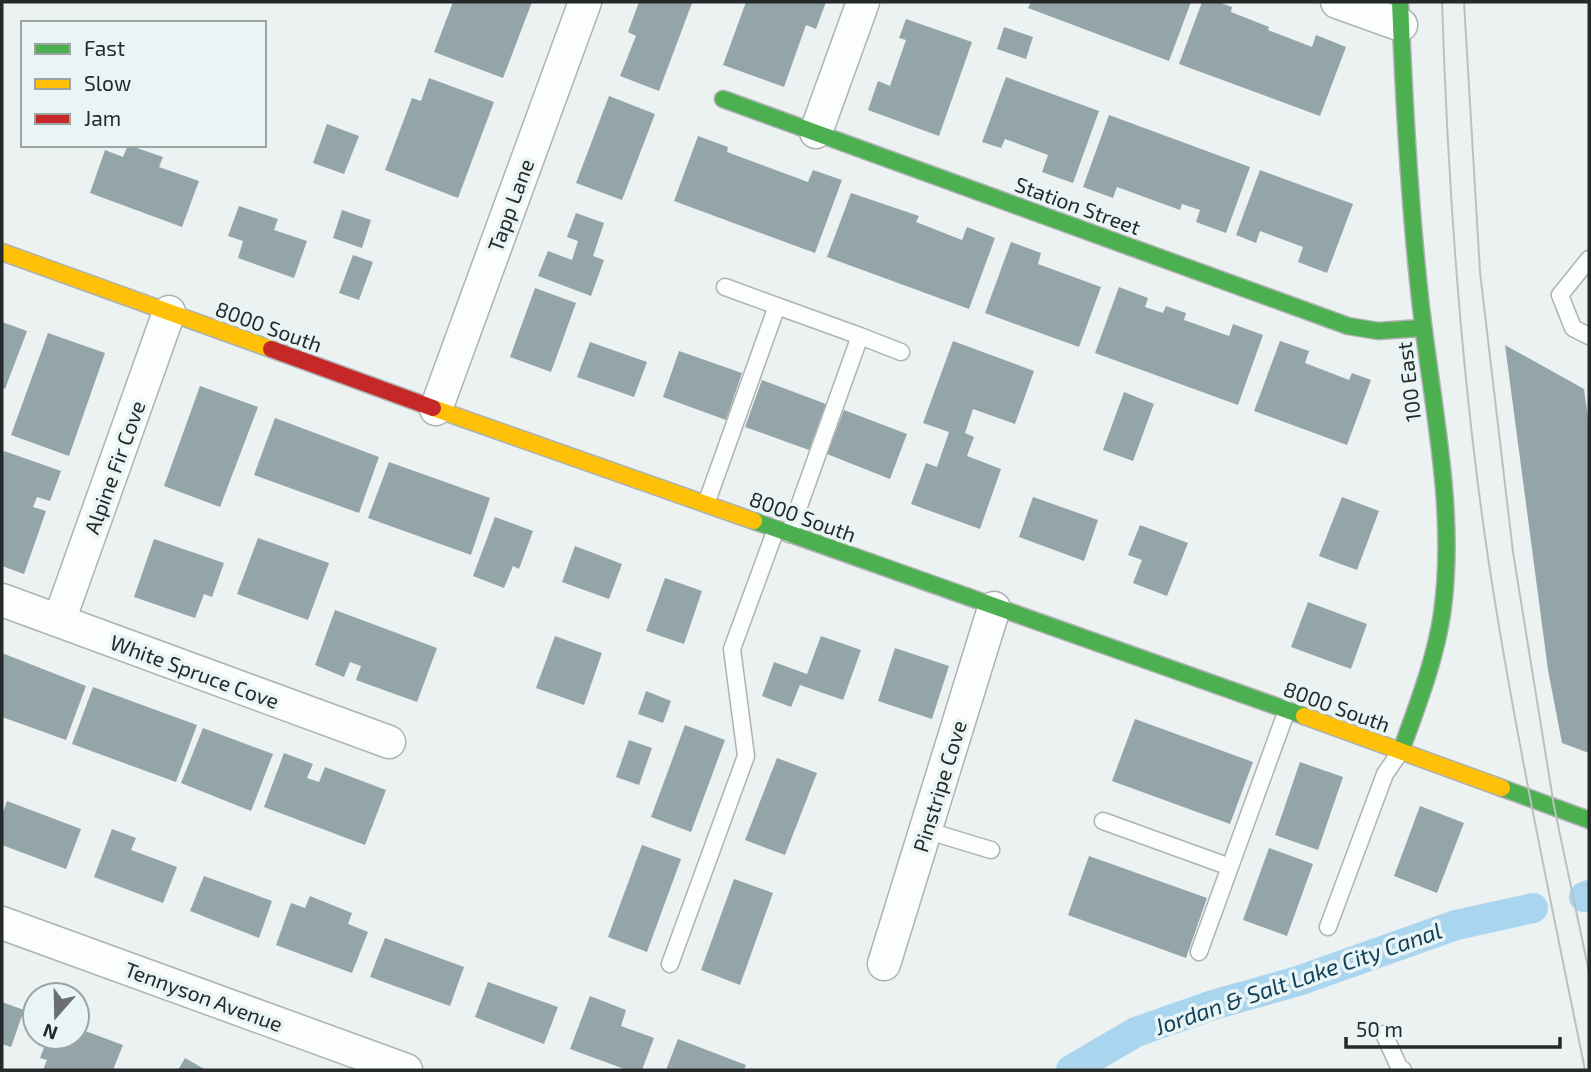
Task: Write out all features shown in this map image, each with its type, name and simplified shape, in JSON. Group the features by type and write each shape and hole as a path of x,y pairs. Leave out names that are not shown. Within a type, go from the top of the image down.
{"street":[{"name":"Tapp Lane","path":"436,409 584,2"},
{"path":"816,132 863,2"},
{"path":"1337,2 1401,13"},
{"name":"100 East","path":"1401,13 1409,177 1422,328 1445,516 1446,567 1442,614 1432,663 1401,751"},
{"name":"Station Street","path":"723,99 1348,326 1378,331 1422,328"},
{"name":"8000 South","path":"2,252 1589,820"},
{"name":"Alpine Fir Cove","path":"59,621 169,312"},
{"name":"White Spruce Cove","path":"2,600 389,743"},
{"name":"Pinstripe Cove","path":"884,964 993,608"},
{"name":"Tennyson Avenue","path":"2,923 333,1058 406,1070"}],"lane":[{"path":"1589,259 1560,295 1573,328 1589,337"},
{"path":"725,287 901,352"},
{"path":"706,504 778,306"},
{"path":"670,964 746,756 732,649 783,531 860,336"},
{"path":"1199,952 1287,710"},
{"path":"1328,927 1385,774 1401,751"},
{"path":"1103,821 1230,867"},
{"path":"925,830 991,850"},
{"path":"1384,1034 1399,1067 1403,1070"}],"building":[{"path":"453,2 532,2 503,78 434,52"},
{"path":"639,2 692,3 659,91 620,76 636,36 628,32"},
{"path":"746,2 826,2 816,29 806,25 784,87 723,65"},
{"path":"1031,2 1191,2 1169,61 1028,8"},
{"path":"1202,2 1218,2 1232,7 1231,12 1312,47 1316,35 1346,47 1320,116 1179,64"},
{"path":"906,19 972,42 939,136 868,110 878,81 890,86 906,40 899,38"},
{"path":"1004,27 1033,37 1026,59 997,49"},
{"path":"1006,77 1099,111 1073,183 1042,172 1048,155 1005,139 1001,148 982,142"},
{"path":"429,78 494,102 458,198 385,170 412,98 421,101"},
{"path":"609,96 655,114 622,200 576,183"},
{"path":"1109,115 1250,167 1226,233 1196,222 1200,210 1182,204 1180,210 1117,187 1113,198 1083,187"},
{"path":"327,124 359,136 344,174 313,163"},
{"path":"698,136 728,147 727,152 808,182 813,170 842,180 815,253 674,201"},
{"path":"127,147 134,147 163,157 159,167 199,181 182,227 90,193 105,150 123,157"},
{"path":"1260,170 1353,204 1327,273 1298,262 1303,247 1260,231 1256,243 1236,235"},
{"path":"851,193 919,216 916,222 962,240 967,227 995,238 969,309 827,257"},
{"path":"239,206 278,219 274,230 307,241 294,278 238,258 243,241 228,236"},
{"path":"342,210 371,220 362,248 333,238"},
{"path":"576,213 604,223 593,256 604,260 591,296 538,276 548,251 572,260 578,241 567,237"},
{"path":"1011,242 1041,253 1038,264 1101,287 1079,347 985,313"},
{"path":"353,255 373,262 359,300 339,293"},
{"path":"1119,287 1148,298 1145,307 1163,313 1166,306 1186,313 1184,320 1229,336 1233,324 1263,335 1238,405 1095,353"},
{"path":"535,288 576,303 551,372 510,357"},
{"path":"2,322 27,331 5,389 2,387"},
{"path":"48,333 105,353 69,456 11,435"},
{"path":"953,341 1034,371 1015,424 973,409 965,433 974,437 967,456 1001,469 980,529 911,504 926,463 937,467 949,432 923,423"},
{"path":"1280,341 1309,351 1305,363 1349,380 1352,373 1371,380 1347,445 1254,411"},
{"path":"590,342 647,362 634,397 577,377"},
{"path":"1505,345 1584,389 1589,426 1589,753 1562,743 1548,670"},
{"path":"679,351 742,373 726,420 663,397"},
{"path":"762,380 826,404 809,450 745,427"},
{"path":"200,386 258,407 220,507 164,486"},
{"path":"1124,392 1154,404 1133,461 1103,450"},
{"path":"844,410 907,434 890,479 827,454"},
{"path":"275,418 379,457 359,513 254,475"},
{"path":"4,451 61,471 50,501 37,497 33,507 46,511 24,574 2,566"},
{"path":"389,462 490,498 471,555 368,518"},
{"path":"1033,497 1098,520 1084,561 1019,537"},
{"path":"1342,497 1379,511 1357,570 1319,556"},
{"path":"495,517 533,531 519,569 513,566 504,588 473,576"},
{"path":"1140,525 1188,543 1167,596 1133,583 1142,560 1128,555"},
{"path":"258,538 329,563 308,620 237,594"},
{"path":"154,539 224,563 212,597 204,594 195,618 134,597"},
{"path":"575,546 622,564 609,599 562,582"},
{"path":"665,578 702,591 684,644 646,631"},
{"path":"1308,602 1367,624 1351,669 1291,647"},
{"path":"335,610 437,648 417,702 356,680 361,666 350,662 344,677 315,665"},
{"path":"555,636 602,653 584,705 536,688"},
{"path":"821,636 861,650 843,700 800,685 791,707 762,696 774,662 807,674"},
{"path":"895,648 949,666 932,719 878,701"},
{"path":"2,653 86,686 66,740 2,717"},
{"path":"93,687 197,725 176,782 72,744"},
{"path":"646,691 671,701 663,723 638,714"},
{"path":"1135,719 1253,762 1230,824 1112,781"},
{"path":"685,725 725,740 691,832 651,817"},
{"path":"203,728 273,754 251,811 181,783"},
{"path":"629,740 652,748 639,785 616,777"},
{"path":"284,753 313,764 307,778 319,782 325,767 386,790 365,845 264,807"},
{"path":"777,758 817,773 785,855 745,840"},
{"path":"1300,762 1343,777 1318,850 1275,835"},
{"path":"7,801 81,829 66,869 2,845 2,815"},
{"path":"1420,806 1464,823 1437,893 1394,876"},
{"path":"112,829 136,838 131,850 177,867 163,903 94,877"},
{"path":"642,845 681,859 647,952 608,937"},
{"path":"1269,848 1313,864 1287,936 1243,920"},
{"path":"1089,856 1207,898 1186,958 1068,915"},
{"path":"204,876 272,901 259,938 190,911"},
{"path":"734,879 773,893 740,985 701,970"},
{"path":"310,896 352,913 348,924 368,932 352,973 276,945 291,903 305,908"},
{"path":"385,938 464,967 450,1006 370,977"},
{"path":"488,982 558,1007 544,1044 475,1017"},
{"path":"590,996 626,1010 621,1026 654,1038 642,1070 627,1070 570,1049"},
{"path":"2,1002 21,1009 21,1019 11,1047 2,1044"},
{"path":"91,1033 123,1045 113,1070 43,1070 47,1060 40,1058 43,1051 91,1051"},
{"path":"678,1039 746,1065 744,1070 666,1070"},
{"path":"185,1058 206,1070 178,1070"}],"waterway":[{"name":"Jordan & Salt Lake City Canal","path":"1584,897 1589,895"},
{"name":"Jordan & Salt Lake City Canal","path":"1071,1070 1136,1032 1213,1005 1298,981 1456,925 1533,908"}],"tram line":[{"path":"1442,2 1457,283 1479,494 1510,691 1585,1070"},
{"path":"1464,2 1480,272 1513,552 1554,806 1589,972"}],"traffic: fast":[{"path":"1400,2 1413,224 1441,456 1446,535 1446,575 1439,632 1425,683 1401,751"},
{"path":"723,99 1348,326 1378,331 1422,328"},
{"path":"754,521 1304,716"},
{"path":"1502,788 1589,820"}],"traffic: slow":[{"path":"2,252 271,349"},
{"path":"433,408 754,521"},
{"path":"1304,716 1502,788"}],"traffic: jam":[{"path":"271,349 433,408"}]}
